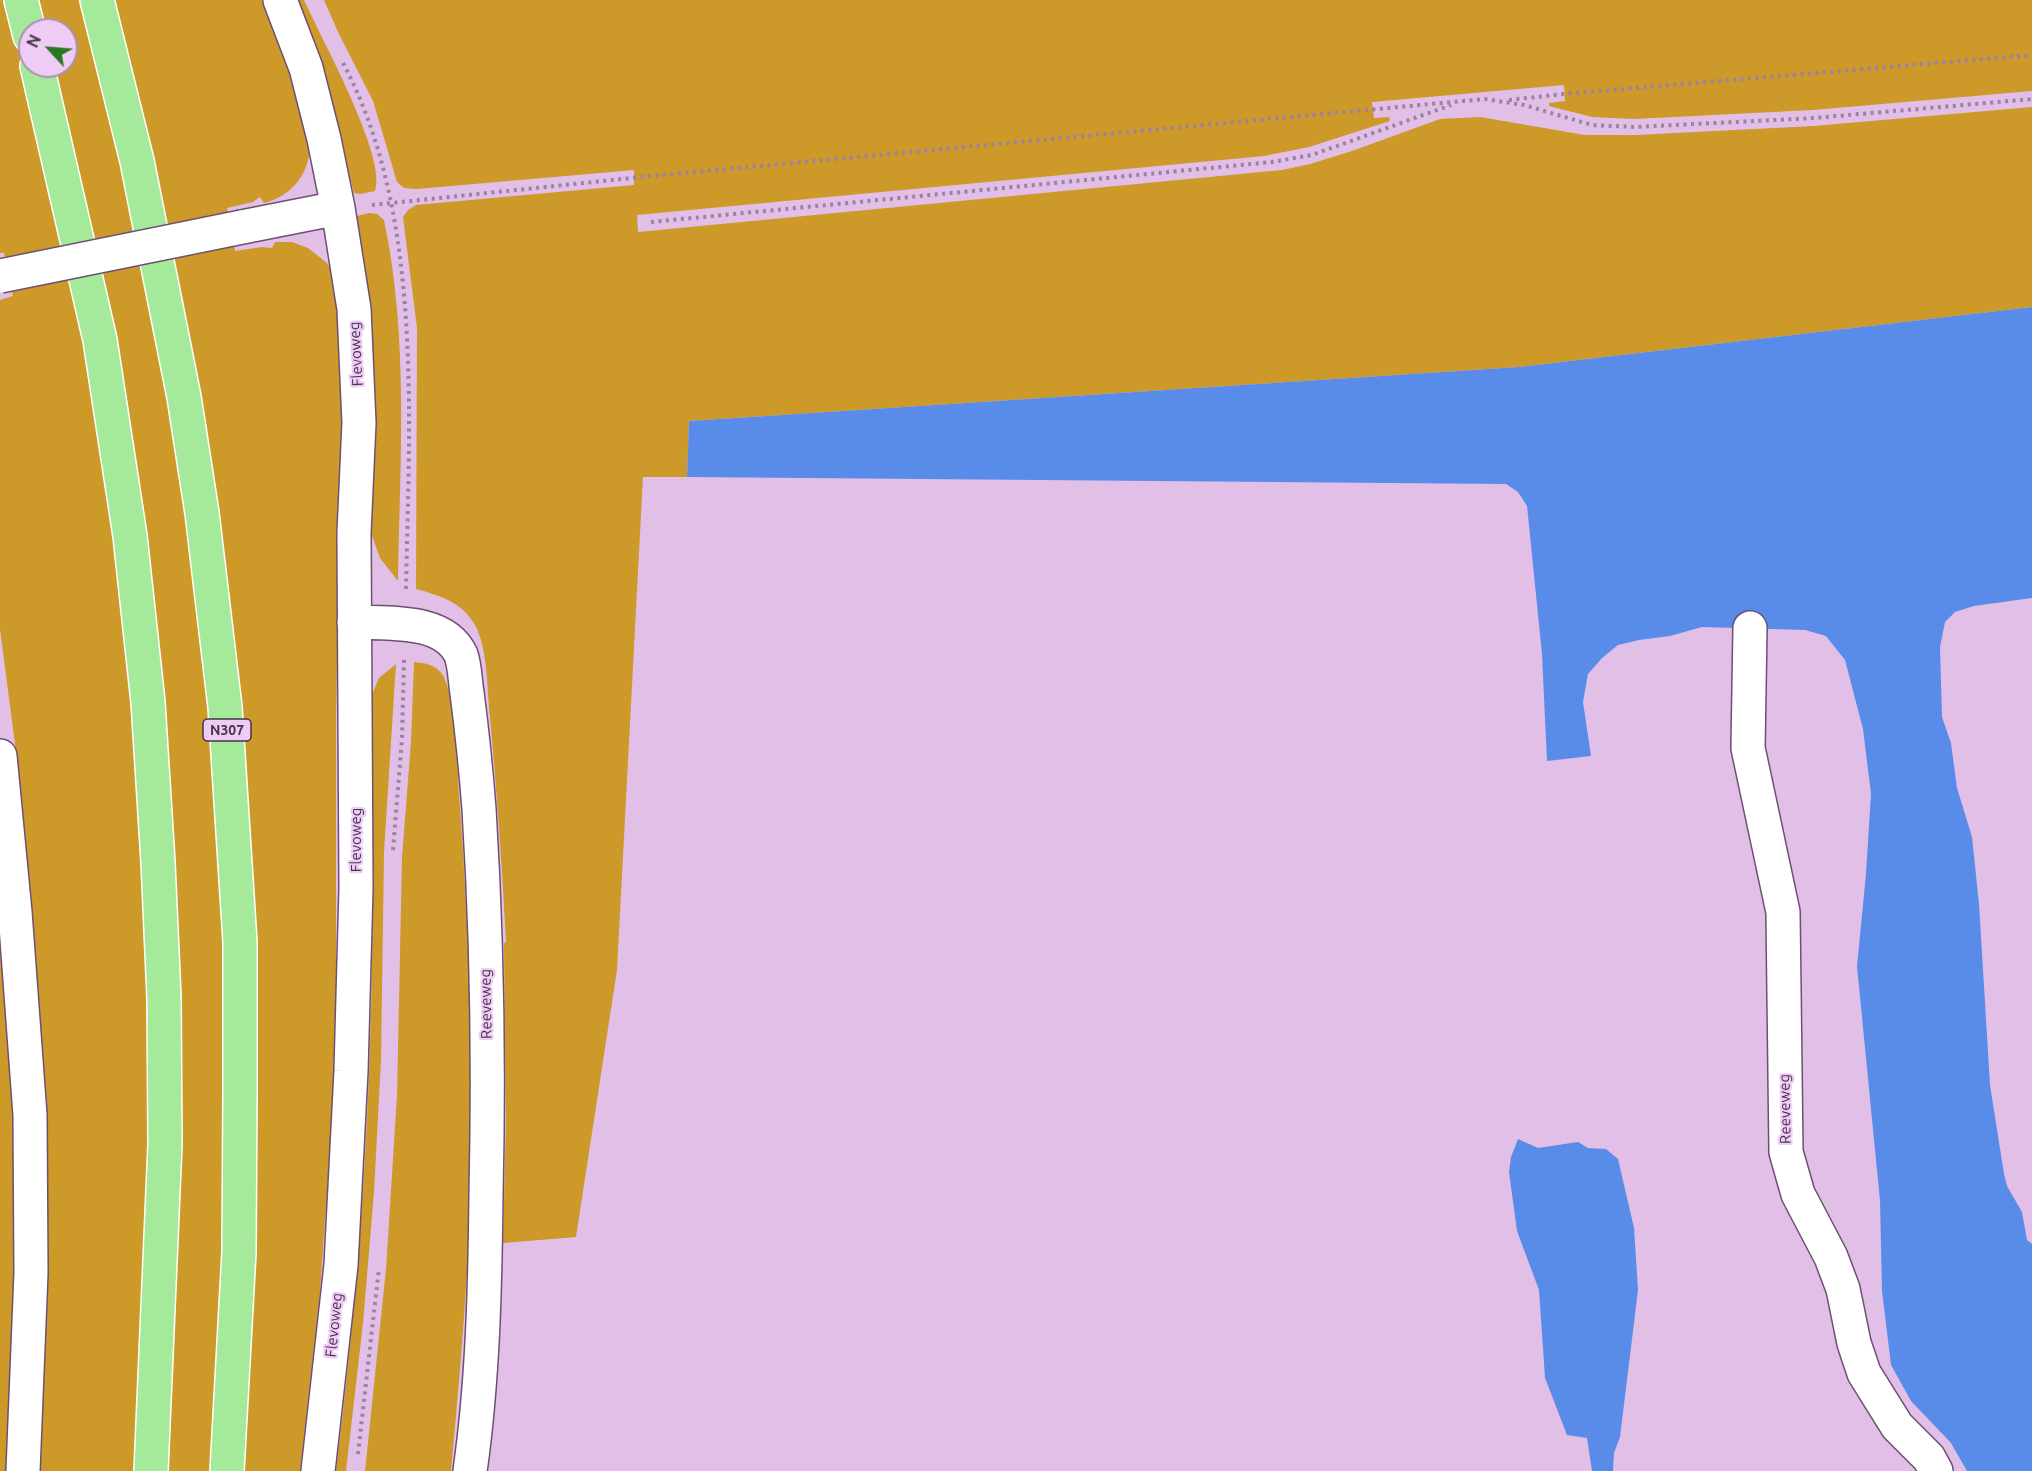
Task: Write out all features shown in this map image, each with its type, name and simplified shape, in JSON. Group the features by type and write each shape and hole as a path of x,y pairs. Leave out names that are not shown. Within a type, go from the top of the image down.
{"highway":[{"path":"21,0 26,18"},
{"name":"N307","path":"97,0 137,161 184,397 202,513 225,707 240,942 239,1252 227,1471"},
{"path":"40,78 99,340 130,536 148,702 163,975 165,1144 151,1471"}],"street":[{"name":"Flevoweg","path":"280,0 306,68 338,208 354,309 359,423 354,533 356,888 351,1071 341,1265 318,1471"},
{"path":"0,276 338,208"},
{"name":"Reeveweg","path":"354,622 405,624 437,632 450,641 461,656 465,680 474,749 483,871 488,1122 485,1274 470,1471"},
{"name":"Reeveweg","path":"1750,628 1748,748 1764,813 1783,912 1786,1152 1798,1194 1831,1257 1843,1289 1854,1343 1864,1373 1897,1426 1929,1458 1936,1471"},
{"path":"0,756 15,912 30,1115 31,1273 23,1471"}],"path":[{"path":"339,55 358,92 371,125 390,203 675,174 1485,99 1505,101 1592,125 1635,127 1814,118 2032,99"},
{"path":"1505,101 1563,93 2032,55"},
{"path":"651,222 1272,162 1312,155 1461,102"}],"shaded area":[{"path":"0,0 9,0 18,35 18,78 29,78 41,124 91,371 127,621 154,1037 138,1471 37,1471 27,873 15,744 0,629 0,300 13,296 4,253 0,253"},
{"path":"34,0 87,0 152,287 200,600 226,931 228,1180 213,1471 164,1471 179,1020 54,78 78,78 78,18 39,18"},
{"path":"112,0 265,0 286,54 310,148 309,158 302,176 290,190 274,200 264,203 260,197 253,202 227,208 235,251 262,247 272,248 275,242 292,242 308,248 327,263 337,284 345,383 336,716 336,1000 332,1120 320,1291 300,1471 239,1471 250,902"},
{"path":"295,0 304,0 350,97 372,152 376,175 375,191 354,193 336,121"},
{"path":"324,0 2032,0 2032,91 1813,110 1635,119 1592,117 1549,106 1549,103 1565,101 1564,85 1372,102 1374,118 1389,117 1390,121 1309,147 1264,156 637,215 638,232 1282,170 1352,151 1440,119 1480,117 1585,135 1636,135 1814,126 2032,107 2032,307 1519,367 689,421 687,477 643,477 617,970 576,1237 503,1243 506,1122 504,943 506,942 486,671 483,647 471,618 450,601 416,589 417,328 403,217 416,205 634,185 634,170 417,189 404,188 397,182 373,101"},
{"path":"377,214 384,220 397,309 401,400 398,581 380,558 370,530 373,359 366,271 357,216"},
{"path":"414,662 433,667 442,674 450,697 455,732 466,914 470,1033 471,1153 467,1272 451,1471 365,1471 386,1269 397,1096 402,857 411,742"},
{"path":"396,664 384,852 381,1060 374,1192 363,1323 346,1471 336,1471 349,1357 367,1129 372,936 371,697 379,678"},
{"path":"0,890 9,1035 15,1228 14,1349 9,1471 0,1471"}],"water":[{"path":"2032,307 2032,598 1974,606 1955,612 1945,622 1940,647 1942,717 1951,743 1957,788 1972,837 1979,904 1990,1085 2007,1186 2022,1212 2027,1240 2032,1244 2032,1471 1967,1471 1951,1443 1911,1401 1891,1365 1882,1291 1880,1201 1857,966 1871,794 1863,729 1845,660 1826,636 1805,630 1702,627 1670,636 1618,645 1588,674 1583,702 1591,756 1547,761 1542,654 1527,506 1518,492 1506,484 687,477 689,421 1519,367"},
{"path":"1518,1139 1538,1148 1578,1142 1588,1148 1606,1149 1618,1159 1634,1228 1638,1290 1620,1437 1614,1453 1613,1471 1592,1471 1587,1438 1567,1435 1545,1378 1539,1290 1517,1231 1509,1172 1511,1157"}]}
